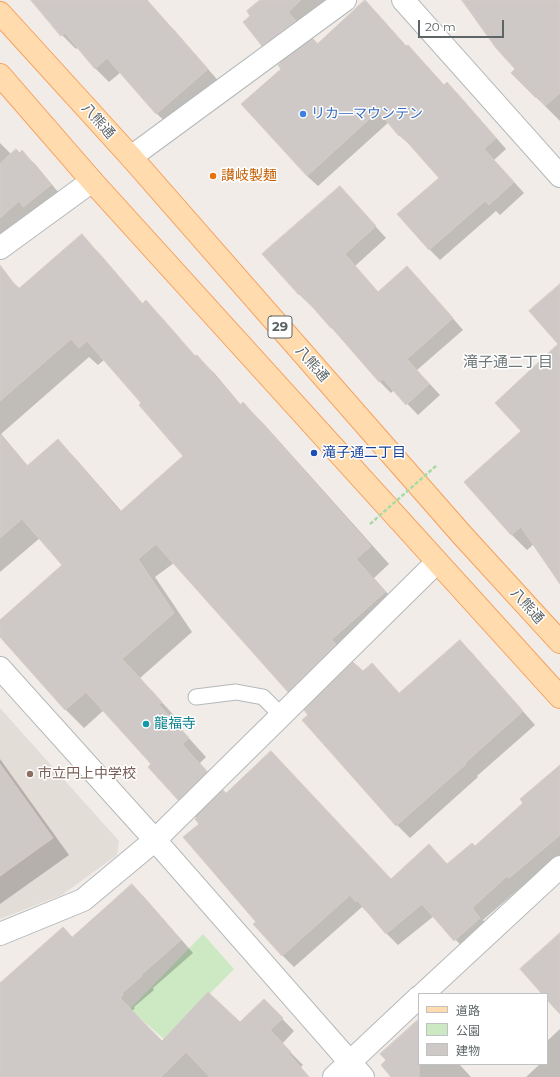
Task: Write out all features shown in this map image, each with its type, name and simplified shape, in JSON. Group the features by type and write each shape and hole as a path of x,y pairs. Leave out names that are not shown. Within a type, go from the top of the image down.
{"main road":[{"name":"八熊通","path":"0,13 131,157 463,536 560,642"},
{"path":"0,75 92,181 560,697"}],"street":[{"path":"131,157 345,0"},
{"path":"403,0 560,176"},
{"path":"0,248 92,181"},
{"path":"0,934 83,900 155,840 437,562"},
{"path":"0,668 155,840 356,1069"},
{"path":"424,993 560,867"},
{"path":"334,1077 356,1069 418,998"}],"lane":[{"path":"196,697 236,692 263,697 281,715"}],"path":[{"path":"370,524 437,465"}],"shaded area":[{"name":"市立円上中学校","path":"0,708 119,841 117,855 62,895 0,919"}],"green space":[{"path":"203,934 234,969 165,1040 130,1009"}],"building":[{"path":"31,0 147,0 208,69 156,114 107,58 95,69 65,33 61,36"},
{"path":"260,0 301,0 288,12 296,21 262,46 243,22 250,16 247,11"},
{"path":"365,0 406,46 408,45 444,85 447,82 496,138 484,149 514,182 489,205 485,201 429,250 397,214 439,178 401,135 399,136 378,111 307,176 241,104 281,69 278,65 313,39 317,44"},
{"path":"462,0 560,0 560,93 545,106 538,96 536,98 511,73 515,69 496,48"},
{"path":"16,149 20,153 22,150 51,185 23,207 19,201 0,218 0,164"},
{"path":"340,186 376,226 345,254 378,292 407,266 453,318 407,359 429,384 406,405 383,379 379,382 332,328 300,293 299,295 262,254"},
{"path":"82,234 142,304 146,300 195,356 197,355 240,405 243,402 371,546 356,559 385,592 331,640 336,644 288,692 156,544 138,559 174,613 122,659 162,702 159,705 189,738 182,744 207,772 178,800 148,767 151,764 86,692 65,710 0,637 0,620 62,565 22,519 0,538 0,435 27,466 58,439 120,512 183,456 139,405 141,403 87,341 79,348 71,339 0,401 0,265 18,289"},
{"path":"560,284 560,584 521,527 511,535 464,482 521,431 495,403 558,344 529,311"},
{"path":"460,640 523,711 396,826 302,720 308,715 304,710 353,662 363,671 372,663 399,693"},
{"path":"271,751 391,879 429,844 447,864 472,843 475,846 523,803 520,799 560,765 560,835 509,878 507,876 472,908 480,918 454,941 422,904 386,934 357,900 356,902 350,895 282,956 253,924 256,922 183,837 199,824 195,819 223,790 226,793"},
{"path":"0,764 53,838 0,876"},
{"path":"132,884 181,940 122,993 123,995 120,998 162,1041 208,992 240,1022 264,999 283,1018 270,1030 291,1052 289,1054 309,1077 210,1077 186,1052 161,1077 0,1077 0,983 63,927 72,937"},
{"path":"560,933 560,1014 548,1001 548,993 541,993 520,969"},
{"path":"418,1020 419,1077 391,1077 381,1065 386,1060 380,1054"}],"place":[{"name":"リカ―マウンテン","path":"303,114"},
{"name":"讃岐製麺","path":"213,176"},
{"name":"滝子通二丁目","path":"314,453"},
{"name":"龍福寺","path":"146,724"},
{"name":"市立円上中学校","path":"30,774"}],"district":[{"name":"滝子通二丁目","path":"508,363"}]}
